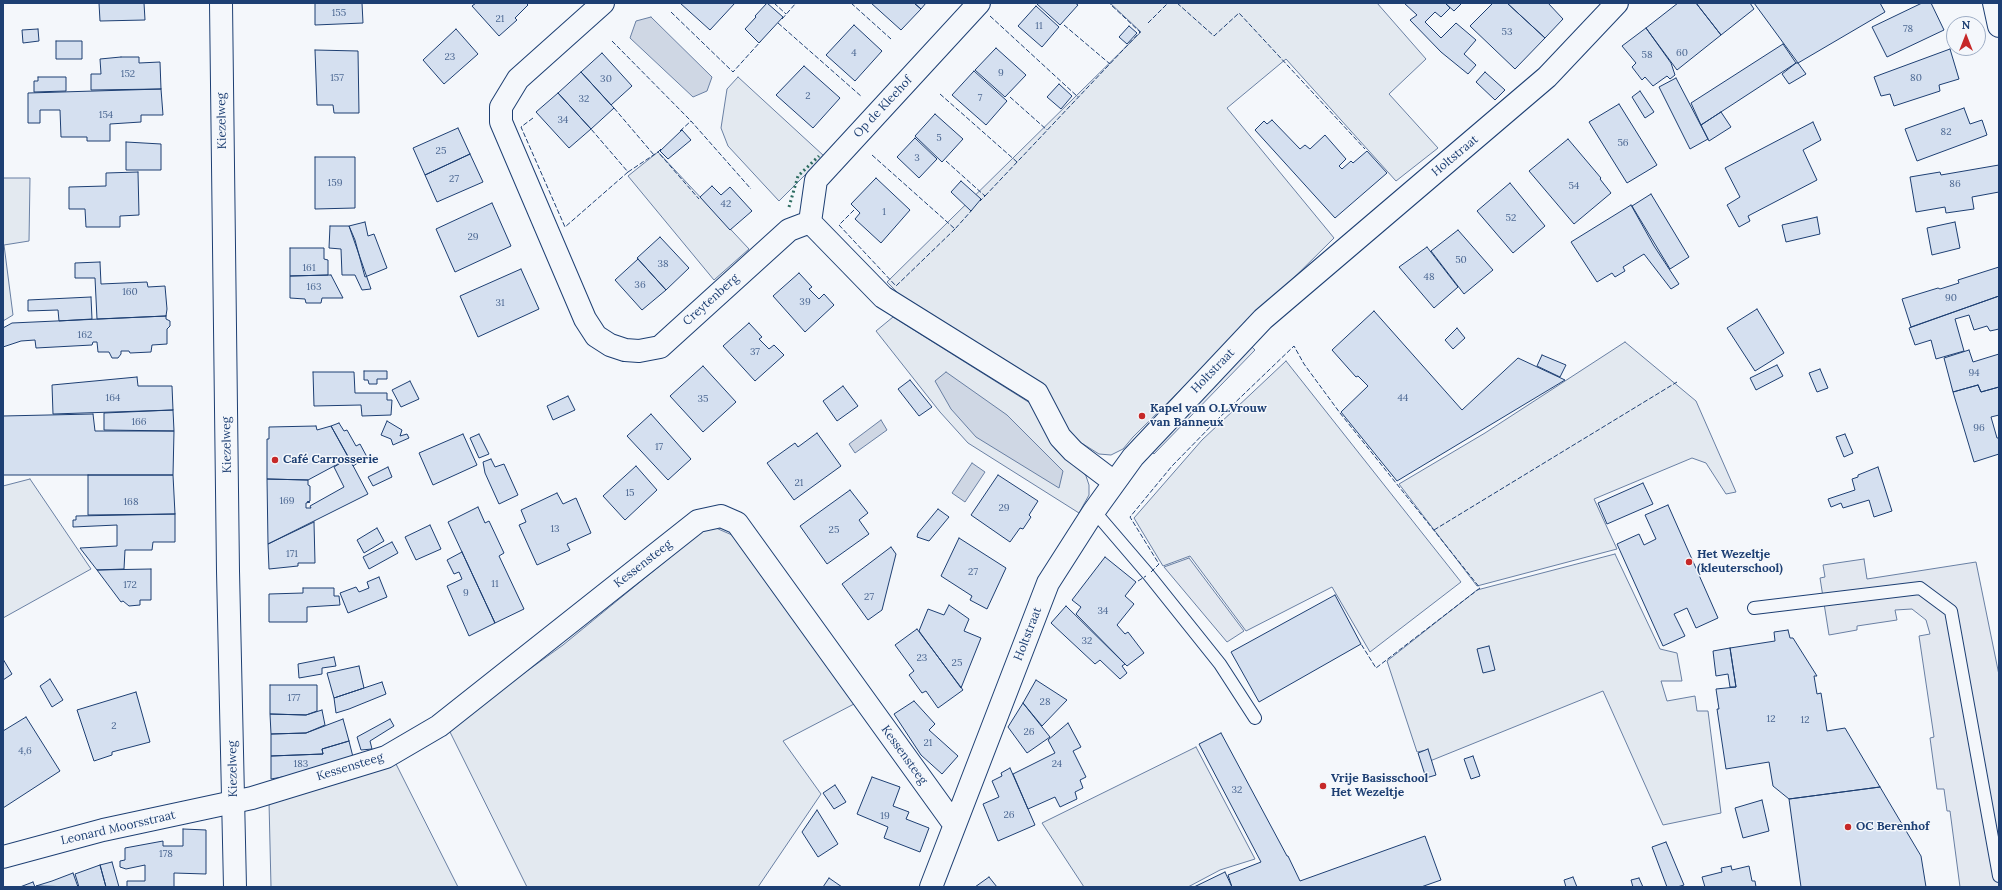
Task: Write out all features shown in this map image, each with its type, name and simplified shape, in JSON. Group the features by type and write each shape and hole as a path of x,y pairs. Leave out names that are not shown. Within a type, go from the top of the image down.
{"street":[{"name":"Kiezelweg","path":"221,3 228,571 235,887"},
{"name":"Creytenberg","path":"603,3 518,80 501,107 501,122 585,320 596,336 610,345 626,350 639,351 660,347 789,230 810,222"},
{"name":"Op de Kleehof","path":"810,222 816,180 979,3"},
{"name":"Holtstraat","path":"931,887 1048,583 1094,511 1133,456 1263,320 1547,77 1617,3"},
{"path":"1994,3 1999,26"},
{"path":"810,222 883,297 1037,393 1060,437 1073,451 1114,482"},
{"name":"Kessensteeg","path":"234,802 386,757 439,726 698,521 721,516 737,524 954,824"},
{"name":"Leonard Moorsstraat","path":"3,857 103,830 234,802"}],"lane":[{"path":"1094,511 1130,552 1220,664 1255,718"},
{"path":"1754,608 1920,588 1951,611 1999,876"}],"shaded area":[{"path":"1110,3 1377,3 1426,59 1389,94 1438,148 1396,181 1286,59 1227,108 1334,238 1133,437 1123,449 1111,455 1099,454 1072,437 1044,389 904,299 887,282 1141,32"},
{"path":"651,17 712,77 707,91 693,97 630,38 636,21"},
{"path":"738,77 824,156 779,201 728,146 721,128 727,89"},
{"path":"658,152 749,249 714,280 628,176"},
{"path":"3,178 30,178 29,241 4,245 13,315 3,321"},
{"path":"893,317 1030,403 1056,450 1079,467 1086,476 1089,485 1089,495 1079,513 968,443 940,412 876,331"},
{"path":"1247,342 1255,350 1154,454 1146,447"},
{"path":"1625,342 1696,401 1736,492 1726,494 1706,463 1692,458 1594,499 1617,549 1477,586 1399,484 1485,433"},
{"path":"1286,361 1461,582 1370,652 1332,587 1246,631 1190,556 1163,566 1134,518 1202,440"},
{"path":"946,372 1007,415 1063,471 1059,488 976,437 951,409 935,381"},
{"path":"881,420 887,430 855,453 849,444"},
{"path":"972,463 985,472 965,502 952,493"},
{"path":"30,479 91,569 3,618 3,486"},
{"path":"706,528 716,528 732,535 854,704 783,741 821,794 758,887 527,887 448,728 563,645"},
{"path":"1615,554 1660,649 1677,653 1682,681 1661,681 1667,701 1695,696 1697,711 1708,711 1721,813 1663,825 1603,691 1430,761 1427,750 1417,752 1387,661 1477,590"},
{"path":"1189,558 1244,631 1227,642 1164,567"},
{"path":"1864,559 1867,579 1976,562 1999,675 1999,887 1960,887 1950,811 1947,811 1944,789 1937,789 1930,738 1934,737 1919,636 1930,634 1926,620 1912,609 1895,610 1897,620 1857,626 1857,630 1829,635 1820,578 1825,577 1823,565"},
{"path":"1196,747 1255,859 1220,870 1188,887 1084,887 1042,823"},
{"path":"395,762 458,887 271,887 269,802"}],"building":[{"path":"99,3 144,3 145,20 100,21"},
{"path":"315,3 362,3 363,23 315,25"},
{"path":"476,3 526,3 528,5 515,18 517,20 499,36 472,6"},
{"path":"680,3 735,3 710,30"},
{"path":"767,3 783,17 759,43 745,29"},
{"path":"871,3 914,3 921,9 901,30"},
{"path":"914,3 926,3 921,9"},
{"path":"1075,3 1078,5 1060,25 1037,4"},
{"path":"1404,3 1445,3 1450,8 1441,17 1435,12 1425,22 1441,38 1456,23 1476,40 1464,54 1476,65 1468,74 1441,52 1410,20 1417,15"},
{"path":"1445,3 1462,3 1454,11"},
{"path":"1493,3 1507,3 1545,38 1515,69 1470,26"},
{"path":"1507,3 1548,3 1563,19 1545,38"},
{"path":"1678,3 1696,3 1721,35 1677,70 1646,28"},
{"path":"1696,3 1750,3 1754,9 1721,35"},
{"path":"1754,3 1880,3 1885,12 1798,63"},
{"path":"1922,3 1931,3 1944,30 1887,57 1872,27"},
{"path":"1036,6 1059,27 1042,47 1018,26"},
{"path":"854,25 882,51 855,81 826,55"},
{"path":"1129,26 1137,33 1127,44 1119,37"},
{"path":"1646,28 1671,63 1675,75 1670,79 1667,76 1653,86 1645,77 1642,80 1632,67 1636,63 1622,46"},
{"path":"38,29 39,41 23,43 22,30"},
{"path":"456,29 478,54 444,84 423,60"},
{"path":"56,41 82,41 82,59 56,59"},
{"path":"1783,44 1796,63 1701,125 1691,103"},
{"path":"996,48 1026,75 1005,97 975,70"},
{"path":"315,50 358,51 359,113 334,113 333,105 317,105"},
{"path":"1946,50 1946,56 1952,56 1959,79 1939,85 1940,91 1894,106 1890,94 1881,96 1874,77"},
{"path":"602,53 632,86 611,105 581,72"},
{"path":"139,57 139,63 160,62 161,89 91,90 91,74 101,74 100,59"},
{"path":"1798,63 1806,74 1789,84 1782,74"},
{"path":"804,66 840,98 813,128 776,95"},
{"path":"974,71 1007,101 986,125 952,95"},
{"path":"581,72 614,108 591,129 558,93"},
{"path":"1485,72 1505,90 1495,100 1476,82"},
{"path":"38,77 66,77 66,91 34,92 34,81 38,81"},
{"path":"1676,78 1708,139 1690,149 1659,87"},
{"path":"1059,84 1072,96 1061,109 1047,97"},
{"path":"161,89 163,115 141,115 141,122 110,124 110,141 87,141 87,137 61,137 60,110 40,110 40,123 28,123 28,93"},
{"path":"1640,91 1654,112 1645,118 1632,97"},
{"path":"558,93 591,129 569,148 536,112"},
{"path":"1619,104 1657,165 1627,183 1589,122"},
{"path":"1964,108 1970,124 1982,120 1987,135 1917,161 1905,129"},
{"path":"1721,112 1731,127 1709,141 1701,125"},
{"path":"935,114 963,139 942,162 915,136"},
{"path":"1272,120 1300,149 1305,145 1310,149 1325,135 1346,159 1339,166 1342,169 1351,161 1353,163 1367,151 1387,173 1335,218 1255,130 1264,121 1267,124"},
{"path":"1813,122 1821,140 1803,150 1817,180 1748,216 1750,221 1739,227 1727,205 1740,197 1725,168"},
{"path":"458,128 470,154 425,175 413,148"},
{"path":"682,130 691,140 668,159 660,151"},
{"path":"915,138 937,159 919,178 897,157"},
{"path":"1568,139 1601,178 1600,179 1611,193 1574,224 1529,171"},
{"path":"126,142 161,144 161,170 126,170"},
{"path":"470,154 483,182 437,202 425,175"},
{"path":"315,157 355,157 355,208 315,209"},
{"path":"1999,165 1999,192 1972,197 1974,209 1946,213 1945,207 1916,212 1910,177 1940,172 1941,175"},
{"path":"138,172 139,215 120,216 120,227 86,227 85,209 69,209 69,187 106,186 106,173"},
{"path":"876,178 910,210 881,243 855,219 860,213 851,204"},
{"path":"961,181 981,199 971,211 951,192"},
{"path":"1510,183 1545,226 1513,253 1477,211"},
{"path":"712,186 721,195 730,187 752,211 730,230 700,197"},
{"path":"1651,194 1689,257 1670,269 1632,206"},
{"path":"492,203 511,246 455,272 436,229"},
{"path":"1631,205 1654,246 1679,284 1671,289 1644,254 1623,267 1625,271 1615,277 1612,273 1597,282 1571,242"},
{"path":"1817,217 1820,234 1786,242 1782,225"},
{"path":"365,222 368,236 374,234 387,268 365,277 355,240 349,226"},
{"path":"1955,222 1960,248 1932,255 1927,228"},
{"path":"330,226 349,226 371,289 362,290 355,275 342,275 341,249 329,248"},
{"path":"1458,230 1493,270 1464,294 1431,251"},
{"path":"660,237 689,268 666,290 637,258"},
{"path":"1427,247 1458,287 1434,308 1399,267"},
{"path":"290,248 324,248 324,259 328,260 328,275 290,276"},
{"path":"638,259 666,290 642,310 615,280"},
{"path":"100,262 101,284 147,282 148,287 165,286 167,309 166,316 97,319 95,278 75,278 75,263"},
{"path":"1999,267 1999,296 1911,327 1902,299 1959,283 1958,280"},
{"path":"521,269 539,309 478,337 460,296"},
{"path":"799,273 812,287 809,289 819,299 824,294 834,305 805,332 773,296"},
{"path":"331,275 343,298 322,298 321,303 306,303 305,299 290,298 290,276"},
{"path":"1999,296 1999,329 1990,331 1987,326 1974,330 1969,315 1955,319 1964,351 1936,359 1931,340 1915,345 1909,328"},
{"path":"91,297 92,319 59,321 58,310 28,311 28,300"},
{"path":"1757,309 1784,353 1755,371 1727,328"},
{"path":"1374,311 1462,410 1518,358 1565,380 1397,481 1341,412 1368,386 1358,376 1356,377 1332,350"},
{"path":"166,316 166,319 170,321 170,326 167,329 167,344 152,345 151,352 130,353 129,351 121,351 118,358 112,358 109,352 98,352 97,342 93,342 92,345 36,348 35,340 21,341 3,347 3,328 12,323"},
{"path":"749,323 762,337 759,339 769,349 774,345 784,355 755,381 723,346"},
{"path":"1457,328 1465,338 1453,349 1445,340"},
{"path":"1969,350 1973,362 1999,354 1999,387 1981,392 1978,385 1953,392 1944,358"},
{"path":"1542,355 1566,365 1560,377 1537,366"},
{"path":"1777,365 1783,376 1756,390 1750,378"},
{"path":"703,366 736,402 703,432 670,396"},
{"path":"1820,369 1828,388 1817,392 1809,373"},
{"path":"364,371 387,371 387,379 377,379 377,384 369,384 368,380 364,380"},
{"path":"313,372 354,372 355,393 387,393 387,400 392,400 391,415 362,416 361,405 314,406"},
{"path":"137,377 138,386 172,386 173,410 53,414 52,385"},
{"path":"910,380 932,407 919,416 898,389"},
{"path":"410,381 419,399 401,407 392,390"},
{"path":"1978,385 1981,392 1999,387 1999,415 1991,417 1997,438 1999,438 1999,454 1974,462 1953,392"},
{"path":"843,386 858,406 837,421 823,401"},
{"path":"568,396 575,410 553,420 547,406"},
{"path":"173,410 174,431 104,430 104,413"},
{"path":"93,414 95,431 174,431 173,475 3,475 3,416"},
{"path":"651,414 691,459 668,480 627,436"},
{"path":"387,421 402,430 400,436 407,434 409,438 393,445 391,439 381,435"},
{"path":"339,423 344,431 347,430 356,446 360,444 367,457 353,466 331,426"},
{"path":"316,426 317,430 331,426 349,458 308,480 267,479 267,439 269,439 269,427"},
{"path":"817,433 841,466 794,500 767,463 795,443 798,447"},
{"path":"463,434 477,465 433,485 419,453"},
{"path":"479,434 489,454 479,458 470,438"},
{"path":"1845,434 1853,453 1844,457 1836,437"},
{"path":"349,458 368,494 268,544 267,479 308,480 308,485 310,486 310,501 307,502 310,502 306,503 306,508 311,508 310,506 344,487 334,467"},
{"path":"491,459 495,467 504,464 518,495 499,504 485,473 483,462"},
{"path":"636,466 657,490 625,520 603,496"},
{"path":"388,467 392,477 373,486 368,477"},
{"path":"1878,467 1892,511 1874,517 1869,500 1843,508 1841,503 1831,507 1828,499 1855,490 1852,479"},
{"path":"88,475 173,475 175,514 88,515"},
{"path":"998,475 1038,501 1029,515 1031,517 1023,529 1020,528 1010,542 971,515"},
{"path":"1643,483 1653,504 1607,524 1598,503"},
{"path":"850,490 868,513 859,520 869,534 827,564 800,526"},
{"path":"557,493 563,504 576,498 591,533 567,544 570,550 537,565 519,525 526,522 521,510"},
{"path":"1668,505 1718,618 1696,628 1687,608 1674,614 1685,636 1663,646 1617,544 1639,534 1644,545 1656,539 1645,515"},
{"path":"478,507 485,523 489,521 504,553 499,556 524,609 495,623 448,522"},
{"path":"938,509 949,517 929,541 917,537 918,533"},
{"path":"175,514 175,542 153,542 152,550 125,550 124,569 97,570 80,548 117,546 117,525 73,527 73,520 76,520 76,516"},
{"path":"314,522 315,563 298,563 298,566 269,569 268,544"},
{"path":"430,525 441,549 416,560 405,537"},
{"path":"377,528 384,541 364,553 357,540"},
{"path":"959,538 1006,568 987,609 970,600 972,596 941,576"},
{"path":"392,542 398,553 369,569 363,557"},
{"path":"891,547 896,554 882,610 868,620 842,584"},
{"path":"462,552 495,623 469,636 447,586 462,579 459,572 454,574 447,560"},
{"path":"1105,557 1136,582 1125,596 1134,604 1117,625 1125,634 1128,632 1144,653 1127,666 1076,614 1081,607 1072,600"},
{"path":"151,569 151,600 140,600 140,605 129,606 123,601 121,602 97,570"},
{"path":"379,577 387,597 348,613 340,593 356,587 359,592 369,588 367,582"},
{"path":"303,588 334,588 334,596 339,596 340,605 307,607 307,622 269,622 269,594 303,593"},
{"path":"1335,595 1361,644 1259,702 1231,652"},
{"path":"949,605 969,619 964,631 981,638 961,688 919,631 928,609 944,615"},
{"path":"1066,606 1125,664 1122,666 1127,673 1120,679 1100,660 1095,664 1051,623"},
{"path":"917,629 963,690 938,708 926,691 922,693 909,675 914,671 895,645"},
{"path":"1788,630 1790,638 1793,638 1817,676 1814,676 1817,694 1821,693 1827,731 1845,728 1880,787 1789,799 1773,786 1769,762 1726,769 1717,709 1719,709 1716,689 1736,687 1730,648 1775,641 1774,632"},
{"path":"1489,646 1495,670 1483,673 1477,649"},
{"path":"1730,648 1736,687 1730,687 1728,674 1716,676 1713,651"},
{"path":"334,657 336,666 322,668 322,674 299,678 298,664"},
{"path":"3,659 12,674 3,680"},
{"path":"359,666 364,688 334,698 327,673"},
{"path":"50,679 63,700 52,707 40,686"},
{"path":"1036,680 1067,700 1042,726 1023,703"},
{"path":"382,682 386,694 336,713 334,698"},
{"path":"270,685 317,685 317,711 306,715 270,714"},
{"path":"136,692 150,742 112,752 112,755 94,761 77,710"},
{"path":"914,701 935,724 929,730 958,756 942,774 921,755 894,714"},
{"path":"1023,703 1050,737 1027,753 1008,727"},
{"path":"322,710 325,725 306,733 271,734 270,714 306,715"},
{"path":"26,717 60,771 3,808 3,731"},
{"path":"343,719 349,741 322,749 323,754 271,756 271,734 306,733"},
{"path":"390,719 394,726 370,741 372,749 361,750 357,737"},
{"path":"1068,723 1081,747 1073,751 1086,777 1080,780 1083,788 1075,792 1077,799 1060,807 1055,797 1028,809 1013,774 1055,753 1048,740"},
{"path":"1221,733 1300,881 1425,836 1441,880 1421,887 1232,887 1228,875 1261,862 1199,744"},
{"path":"349,741 353,757 310,772 271,779 271,756 323,754 322,749"},
{"path":"1428,749 1436,775 1426,778 1418,753"},
{"path":"1473,756 1480,776 1471,779 1464,759"},
{"path":"1010,768 1035,825 998,841 983,804 999,797 992,781 1002,776 1001,773"},
{"path":"872,777 900,787 893,806 909,812 906,819 929,828 920,852 884,838 888,827 857,814"},
{"path":"835,785 846,802 834,809 823,793"},
{"name":"OC Berenhof","path":"1880,787 1921,856 1926,887 1801,887 1789,799"},
{"path":"1762,800 1769,831 1743,838 1735,808"},
{"path":"817,810 838,844 818,857 802,832"},
{"path":"183,829 206,830 206,874 174,873 174,887 127,887 127,881 145,881 145,865 126,869 120,867 120,861 125,860 125,848 163,841 163,846 183,846"},
{"path":"1666,842 1684,885 1667,887 1652,847"},
{"path":"112,862 119,887 106,887 100,865"},
{"path":"100,865 106,887 79,887 75,874"},
{"path":"1731,866 1732,870 1749,866 1752,881 1755,881 1756,887 1705,887 1702,877 1722,872 1721,868"},
{"path":"1225,872 1232,887 1194,887"},
{"path":"73,873 78,887 36,886 52,881"},
{"path":"989,877 997,887 975,887"},
{"path":"1573,877 1577,887 1566,887 1564,880"},
{"path":"829,878 842,887 823,887"},
{"path":"1639,878 1643,887 1633,887 1631,880"},
{"path":"33,882 35,887 20,887"}],"hedge":[{"path":"789,207 798,176 819,156"}],"fence":[{"path":"774,3 786,14"},
{"path":"782,19 796,3"},
{"path":"851,3 891,39"},
{"path":"985,196 1140,32 1109,3"},
{"path":"1148,23 1168,3"},
{"path":"1177,3 1214,36 1239,13 1365,149"},
{"path":"671,12 733,72 761,41"},
{"path":"990,16 1078,97"},
{"path":"778,23 862,97"},
{"path":"1064,25 1110,64"},
{"path":"612,41 691,121"},
{"path":"940,94 1017,162"},
{"path":"1010,97 1047,130"},
{"path":"614,108 654,155"},
{"path":"533,118 521,127 565,227 628,172 591,129"},
{"path":"680,131 691,121 751,189"},
{"path":"661,149 658,152 699,199"},
{"path":"628,172 658,152"},
{"path":"872,155 955,229 972,210"},
{"path":"946,161 985,196 980,201"},
{"path":"854,210 839,225 896,286 955,229"},
{"path":"1151,572 1159,564 1130,517 1172,466 1219,418 1294,346 1304,364 1340,413 1480,588 1376,668 1361,644"},
{"path":"1434,530 1677,382"},
{"path":"1138,581 1146,576"}],"place":[{"name":"Kapel van O.L.Vrouw van Banneux","path":"1142,416"},
{"name":"Café Carrosserie","path":"275,460"},
{"name":"Het Wezeltje (kleuterschool)","path":"1689,562"},
{"name":"Vrije Basisschool Het Wezeltje","path":"1323,786"},
{"name":"OC Berenhof","path":"1848,827"}]}
